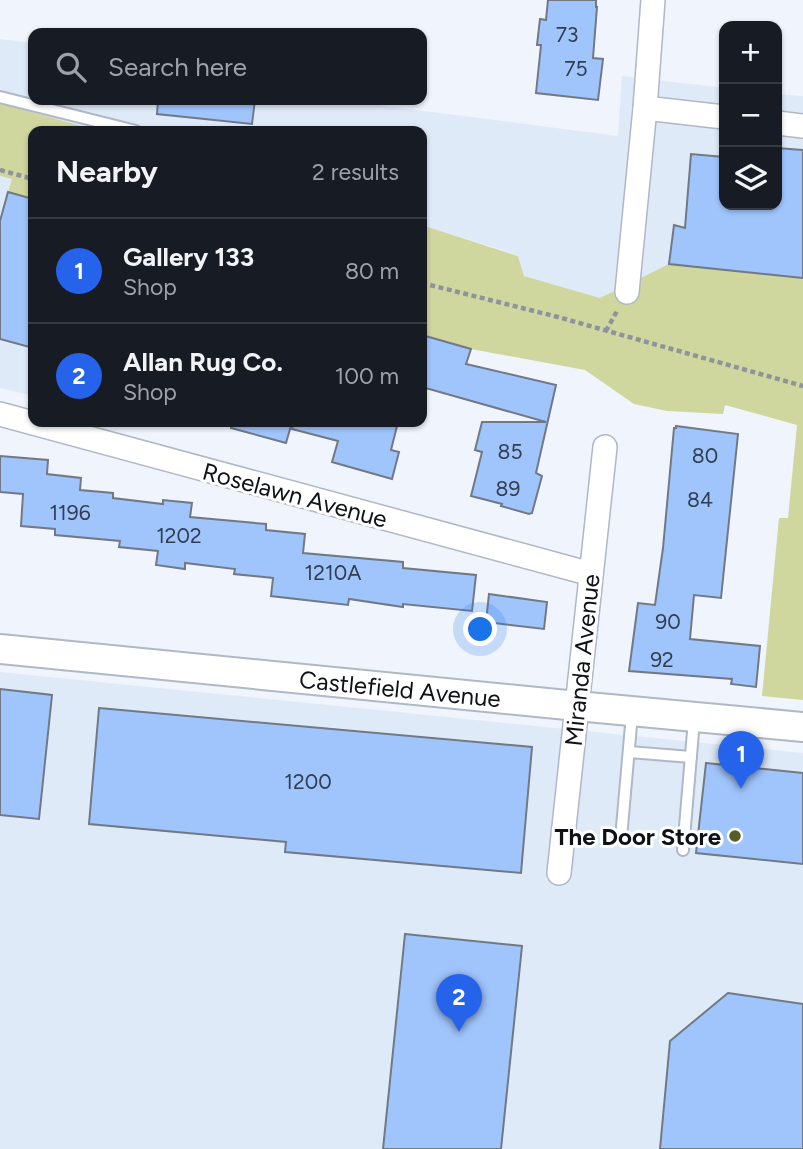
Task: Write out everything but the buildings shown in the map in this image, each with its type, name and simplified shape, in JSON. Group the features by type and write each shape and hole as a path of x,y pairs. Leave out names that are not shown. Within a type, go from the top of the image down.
{"street":[{"path":"628,292 653,0"},
{"path":"645,108 719,116"},
{"path":"782,124 803,126"},
{"name":"Roselawn Avenue","path":"0,414 28,422"},
{"name":"Roselawn Avenue","path":"48,427 591,574"},
{"name":"Miranda Avenue","path":"559,873 605,447"},
{"name":"Castlefield Avenue","path":"0,649 803,727"}],"lane":[{"path":"0,97 28,104"},
{"path":"32,105 116,126"},
{"path":"621,838 632,711"},
{"path":"682,850 694,717"},
{"path":"629,752 691,757"}],"path":[{"path":"0,170 28,178"},
{"path":"427,284 558,317 803,386"}],"shaded area":[{"path":"0,39 28,42 28,105 378,105 618,136 622,76 719,87 719,210 782,210 782,94 803,96 803,278 669,264 600,298 524,276 518,255 427,227 427,126 81,126 0,103"},
{"path":"0,176 12,179 8,192 28,198 28,395 0,388"},
{"path":"0,672 803,753 803,1149 0,1149"}],"green space":[{"path":"0,103 81,126 28,126 28,198 8,192 12,179 0,176"},
{"path":"427,227 518,256 524,276 600,298 669,264 803,278 803,700 762,696 779,518 788,518 797,425 725,405 723,414 667,411 634,404 585,370 471,349 427,336"}],"place":[{"name":"Gallery 133","path":"741,789"},
{"name":"The Door Store","path":"735,836"},
{"name":"Allan Rug Co.","path":"459,1032"}]}
